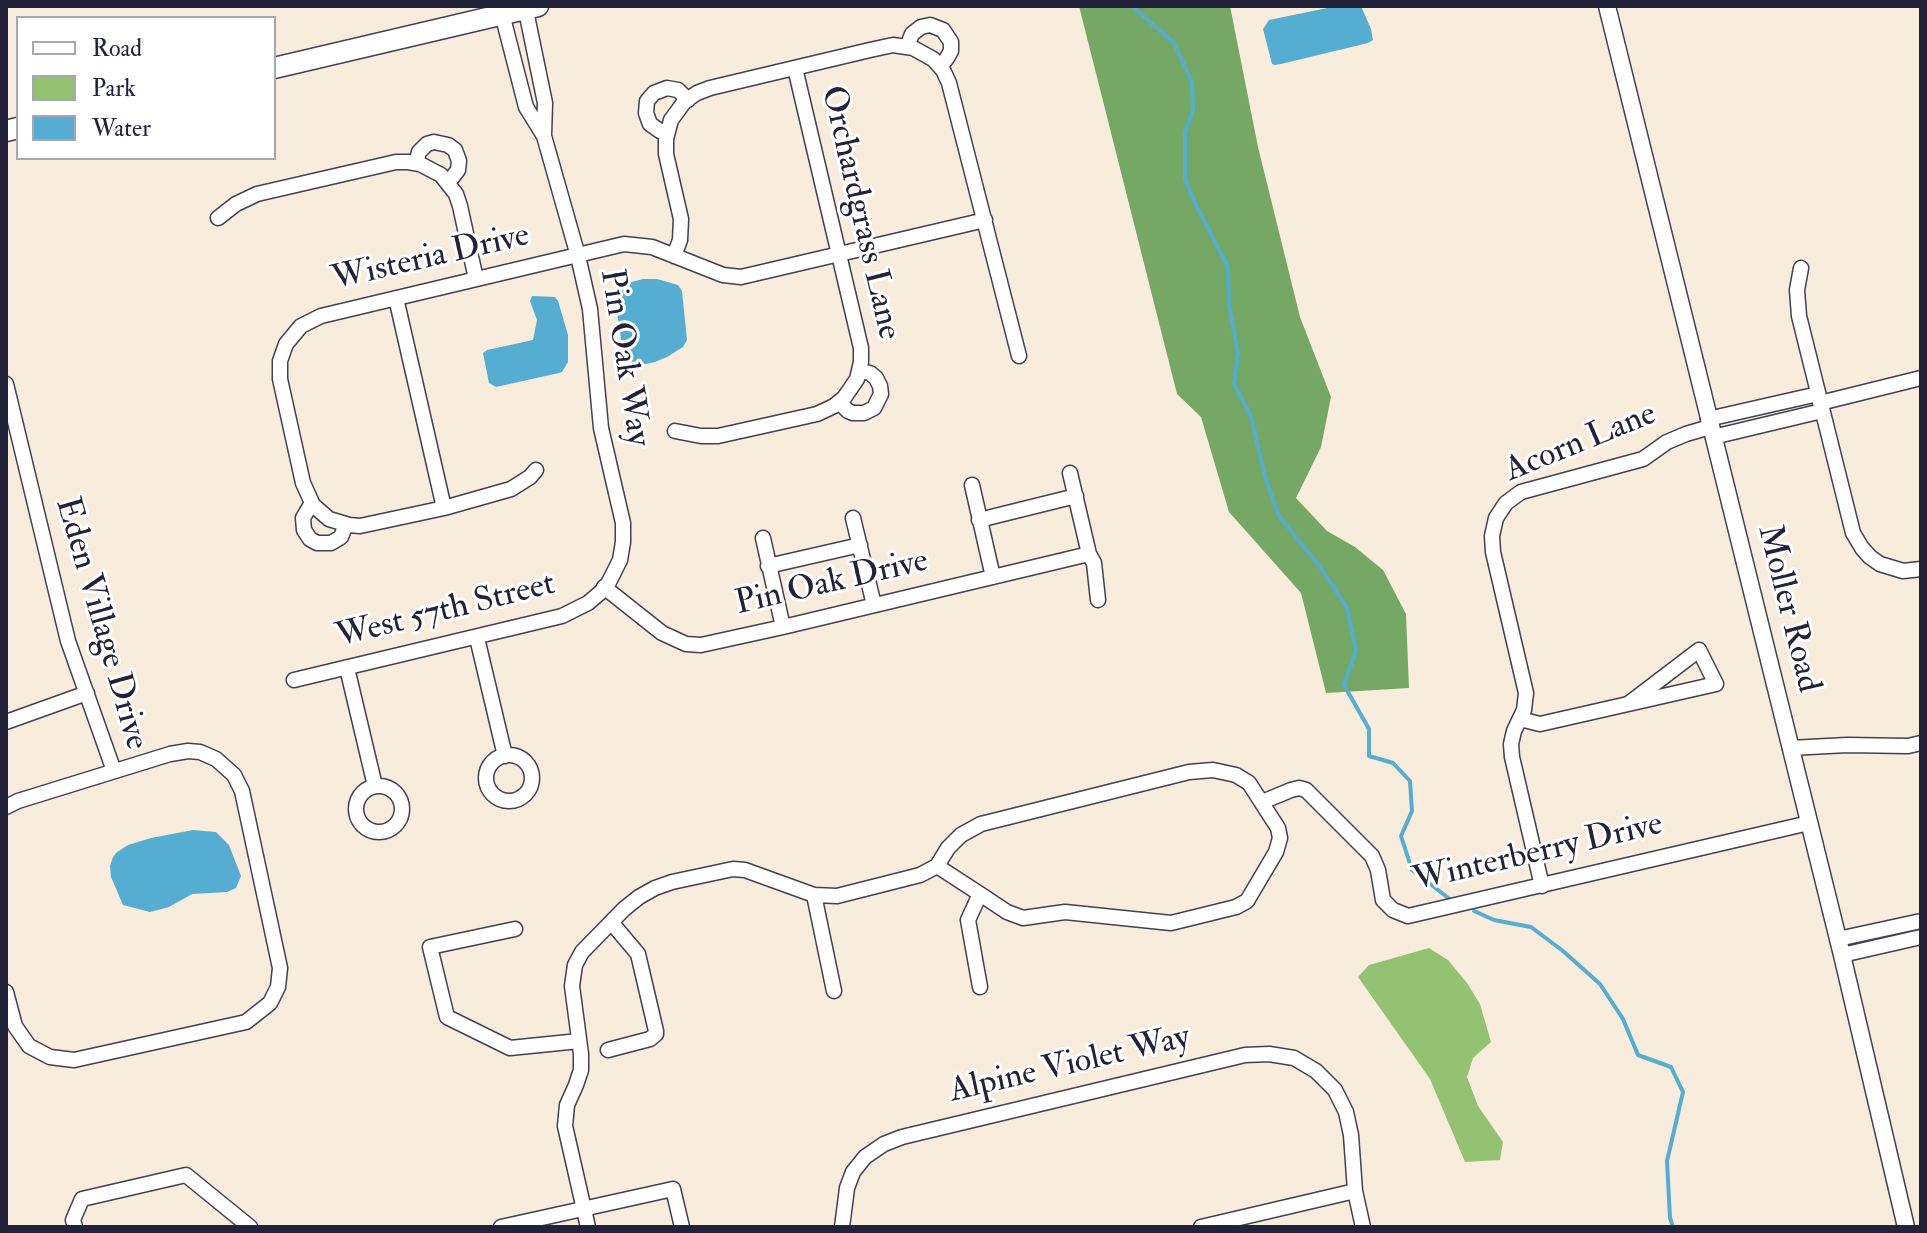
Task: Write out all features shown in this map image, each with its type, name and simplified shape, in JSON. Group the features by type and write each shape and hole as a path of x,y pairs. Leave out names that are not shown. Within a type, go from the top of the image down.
{"main road":[{"path":"276,67 501,10 530,7"}],"street":[{"name":"Moller Road","path":"1607,6 1840,947 1906,1227"},
{"name":"Pin Oak Way","path":"530,7 545,103 544,136"},
{"name":"Pin Oak Way","path":"501,10 526,107 544,136 578,256 593,323 601,428 623,529 620,560 604,587"},
{"path":"907,47 912,34 921,27 930,25 943,30 949,37 951,51 940,67"},
{"path":"674,256 680,240 681,219 666,154 667,132 677,110 688,100 710,88 893,45 907,47 924,53 940,67 950,86 1019,356"},
{"name":"Orchardgrass Lane","path":"795,68 861,348 860,371 853,388 839,402 848,411 864,413 874,408 881,394 876,378 860,371"},
{"path":"667,132 657,129 649,121 647,101 654,93 667,88 678,90 688,100"},
{"path":"416,163 419,152 427,144 448,145 455,150 459,161 458,170 448,183"},
{"path":"218,218 236,204 257,194 396,162 416,163 436,171 456,194 476,279"},
{"name":"Wisteria Drive","path":"313,505 303,483 280,379 280,361 292,334 321,316 631,244 652,247 723,275 741,277 985,220"},
{"path":"1801,268 1797,290 1799,316 1855,538 1880,564 1903,571 1921,569"},
{"path":"396,298 444,508"},
{"name":"Acorn Lane","path":"1520,719 1526,693 1493,552 1492,536 1502,507 1521,492 1643,459 1667,442 1686,434 1921,378"},
{"name":"Eden Village Drive","path":"6,384 68,641 114,771 6,807"},
{"path":"675,431 718,436 817,414 839,402"},
{"path":"346,524 341,537 331,543 317,543 304,530 303,518 313,505 328,517 360,526 444,508 511,489 536,470"},
{"path":"1070,473 1089,554 1094,563 1098,600"},
{"path":"972,485 993,577"},
{"path":"979,520 1076,496"},
{"path":"853,518 874,605"},
{"path":"763,538 783,627"},
{"path":"768,566 860,545"},
{"name":"Pin Oak Drive","path":"604,587 662,633 686,644 711,643 1089,554"},
{"name":"West 57th Street","path":"294,680 477,638 573,612 588,603 604,587"},
{"path":"477,638 505,756"},
{"path":"1542,886 1512,757 1515,726 1520,719 1540,724 1628,704 1672,694 1716,684 1699,650 1628,704"},
{"path":"347,668 375,786"},
{"path":"6,722 87,693"},
{"path":"1790,748 1908,746 1921,743"},
{"path":"6,992 13,1021 21,1037 34,1050 50,1057 74,1060 241,1024 266,1007 275,992 280,974 279,956 244,797 234,775 211,756 188,751 114,771"},
{"path":"588,1227 565,1126 567,1105 581,1070 572,986 575,965 582,952 639,897 672,882 728,870 747,870 814,895 849,893 920,875 937,866 956,839 987,821 1195,770 1236,775 1249,783 1280,834 1279,845 1247,901 1236,907 1171,923 1065,912 1026,918 1007,912 937,866"},
{"name":"Winterberry Drive","path":"1262,802 1291,790 1306,790 1372,856 1378,870 1383,900 1393,910 1412,916 1809,823"},
{"path":"980,894 968,920 980,987"},
{"path":"814,895 834,991"},
{"path":"1840,947 1921,921"},
{"path":"608,1050 650,1039 656,1034 638,954 611,922"},
{"path":"515,929 430,947 447,1017 510,1048 579,1041"},
{"path":"1840,947 1921,937"},
{"name":"Alpine Violet Way","path":"842,1227 847,1188 853,1172 865,1157 884,1144 902,1137 1245,1055 1269,1054 1294,1058 1316,1071 1335,1090 1346,1112 1351,1135 1355,1191"},
{"path":"75,1227 73,1220 82,1199 186,1175 250,1227"},
{"path":"501,1227 673,1189 682,1227"},
{"path":"1201,1227 1355,1191 1363,1227"}],"green space":[{"path":"1079,6 1230,6 1258,147 1300,317 1331,397 1321,447 1296,498 1327,531 1355,547 1383,570 1406,614 1409,688 1326,693 1301,593 1229,512 1201,417 1177,394"},
{"path":"1429,948 1448,960 1480,1004 1491,1042 1473,1058 1467,1077 1478,1106 1503,1142 1500,1160 1465,1162 1430,1079 1358,977 1369,965"}],"water":[{"path":"1337,6 1361,6 1373,40 1272,64 1263,29 1269,20"},
{"path":"643,279 678,285 682,291 687,340 683,347 667,357 637,366 625,364 614,294 616,286"},
{"path":"532,296 555,297 558,301 568,335 568,362 562,372 496,387 489,383 483,353 533,340 537,320 530,301"},
{"path":"193,830 216,832 229,845 241,876 236,888 227,892 192,894 169,907 150,912 123,905 111,877 110,866 117,852 151,838"}],"waterway":[{"path":"1132,6 1174,43 1192,82 1193,110 1185,132 1185,179 1228,267 1229,304 1238,353 1234,384 1251,416 1266,480 1279,516 1321,568 1347,608 1356,651 1344,685 1369,729 1369,756 1393,763 1410,781 1412,811 1401,836 1412,870 1451,900"},
{"path":"1474,911 1494,920 1531,927 1563,951 1600,984 1623,1019 1638,1055 1671,1067 1683,1092 1667,1161 1673,1227"}]}
